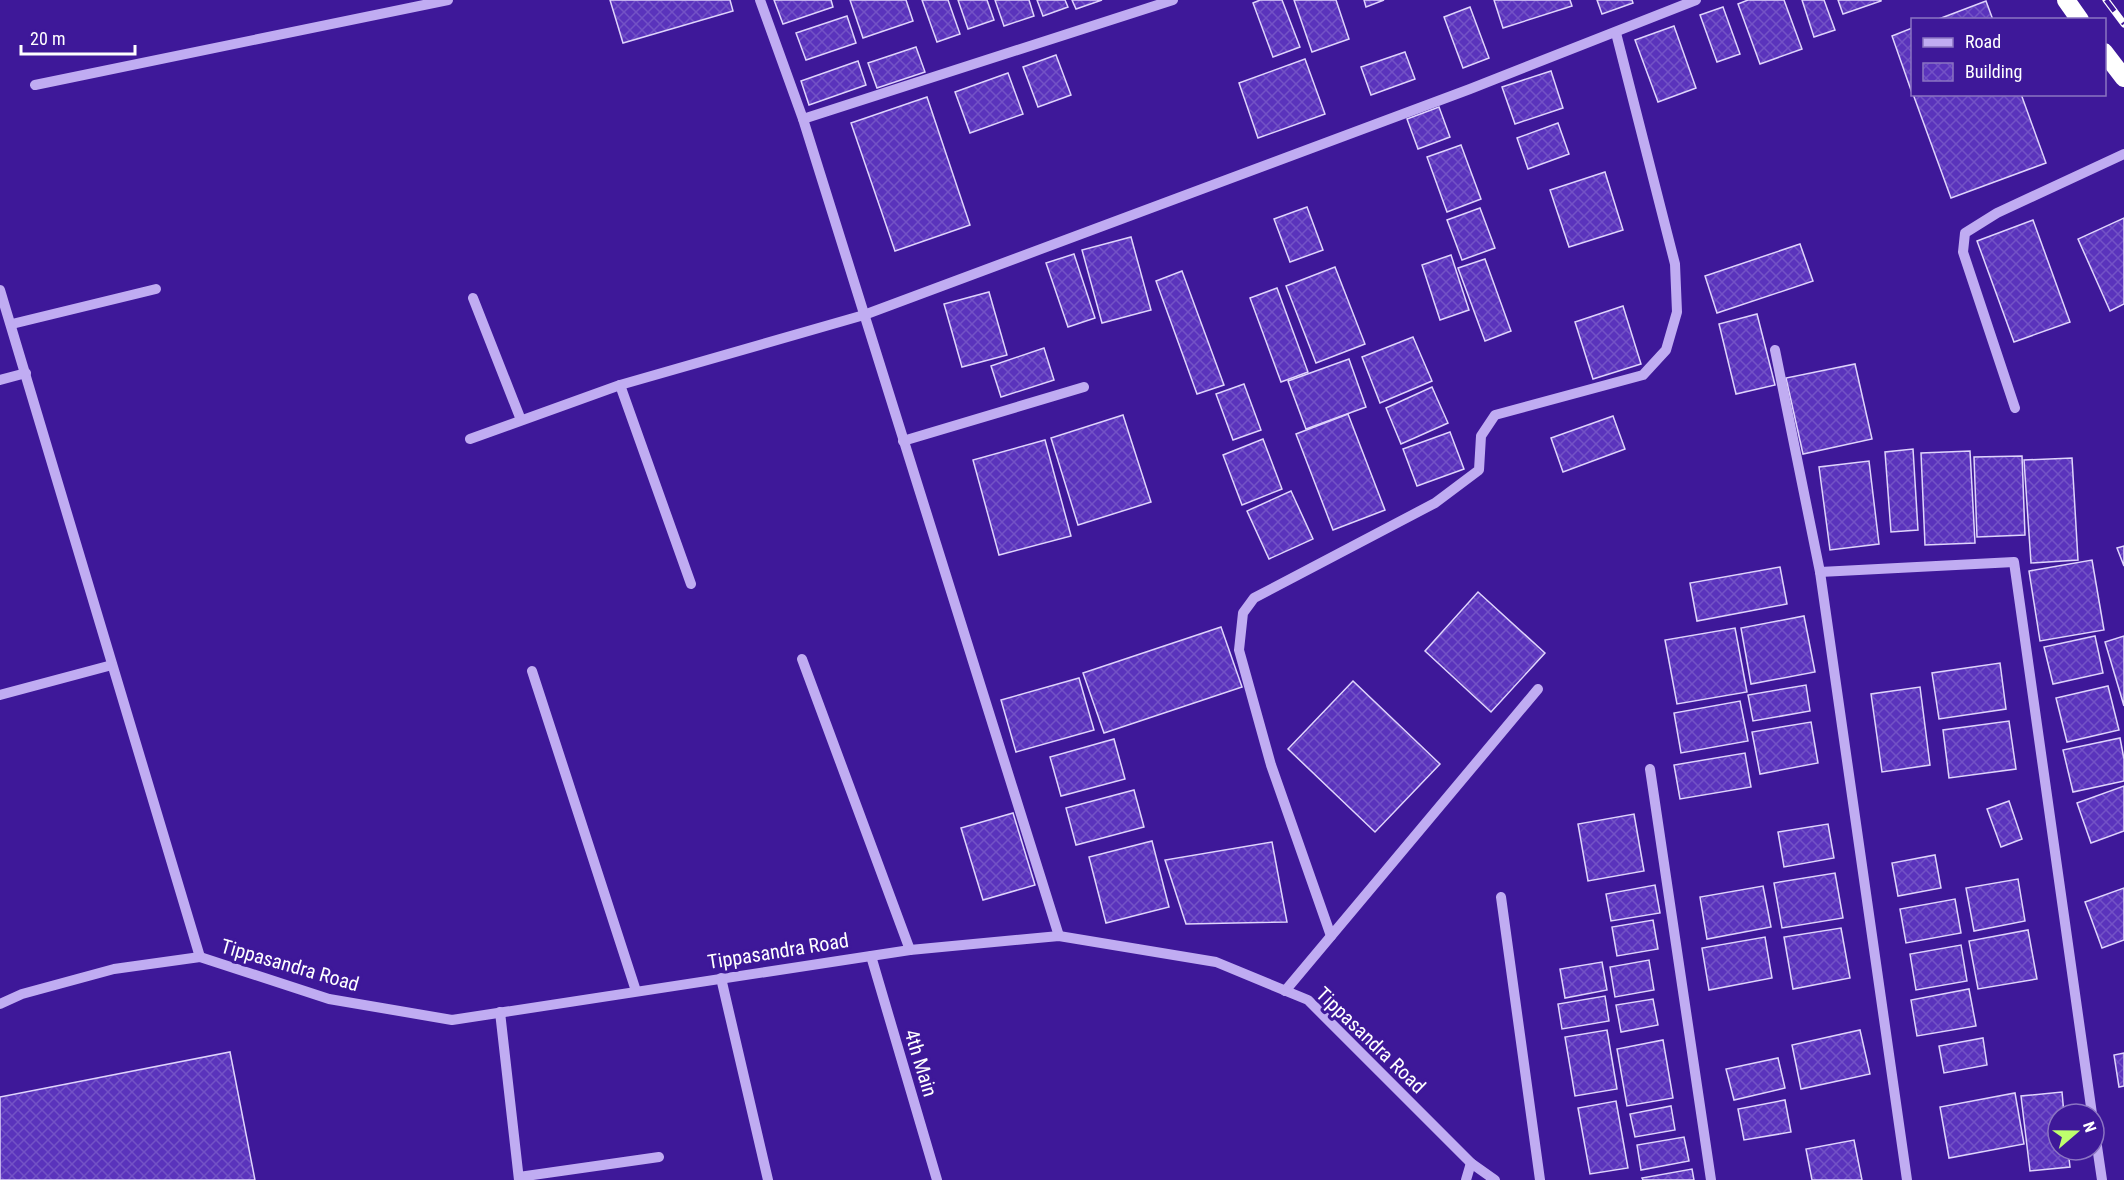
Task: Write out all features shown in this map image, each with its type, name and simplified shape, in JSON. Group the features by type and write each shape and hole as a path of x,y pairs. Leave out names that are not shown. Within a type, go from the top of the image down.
{"highway":[{"path":"2066,0 2079,18"},
{"path":"2106,55 2124,78"}],"street":[{"path":"35,85 448,0"},
{"path":"760,0 803,119 1059,936"},
{"path":"803,119 1173,0"},
{"path":"470,439 620,385 864,315 1616,33 1696,0"},
{"path":"1331,936 1271,765 1239,650 1243,613 1254,598 1435,503 1479,470 1481,436 1496,415 1643,375 1665,350 1677,312 1675,264 1616,33"},
{"path":"2015,408 1963,252 1965,233 1997,213 2124,154"},
{"path":"12,324 156,289"},
{"path":"0,290 200,957"},
{"path":"473,298 521,420"},
{"path":"1775,350 1820,572 1906,1180"},
{"path":"0,380 26,373"},
{"path":"620,385 691,584"},
{"path":"903,441 1084,387"},
{"path":"1820,572 2014,562 2090,1102"},
{"path":"802,659 909,950"},
{"path":"0,695 112,666"},
{"path":"532,671 636,992"},
{"path":"1285,991 1538,689"},
{"path":"1650,769 1711,1180"},
{"path":"1501,897 1540,1180"},
{"name":"Tippasandra Road","path":"0,1004 22,994 114,969 200,957 329,999 452,1020 909,950 1059,936 1216,962 1308,1000 1471,1163 1495,1180"},
{"name":"4th Main","path":"871,956 937,1180"},
{"path":"721,978 768,1180"},
{"path":"500,1012 519,1179 659,1157"},
{"path":"2099,1162 2102,1180"},
{"path":"1466,1180 1471,1163"}],"building":[{"path":"610,0 730,0 733,11 623,43"},
{"path":"774,0 831,0 833,7 783,24"},
{"path":"850,0 906,0 913,21 863,38"},
{"path":"922,0 948,0 960,34 937,42"},
{"path":"958,0 987,0 994,20 968,29"},
{"path":"995,0 1029,0 1034,16 1004,26"},
{"path":"1037,0 1065,0 1068,7 1043,16"},
{"path":"1072,0 1102,0 1076,9"},
{"path":"1260,0 1282,0 1300,47 1273,57 1253,3"},
{"path":"1294,0 1336,0 1349,39 1312,52"},
{"path":"1364,0 1384,0 1366,7"},
{"path":"1494,0 1570,0 1572,6 1503,28"},
{"path":"1597,0 1632,0 1633,3 1602,14"},
{"path":"1748,0 1784,0 1802,49 1760,64 1738,4"},
{"path":"1802,0 1824,0 1835,30 1814,37"},
{"path":"1838,0 1881,0 1881,1 1843,14"},
{"path":"1986,1 1992,18 1941,18"},
{"path":"1470,7 1489,58 1463,68 1444,17"},
{"path":"1723,7 1740,54 1717,62 1700,15"},
{"path":"847,16 856,43 806,60 796,33"},
{"path":"1674,26 1696,88 1658,102 1635,40"},
{"path":"1911,28 1911,90 1892,36"},
{"path":"916,47 925,72 877,88 868,63"},
{"path":"1405,52 1415,79 1371,95 1361,67"},
{"path":"1056,55 1071,95 1038,107 1023,67"},
{"path":"1305,59 1325,114 1258,138 1239,83"},
{"path":"858,61 866,85 809,105 801,81"},
{"path":"1551,71 1563,108 1515,124 1502,87"},
{"path":"1008,73 1023,114 970,133 955,92"},
{"path":"1914,96 2022,96 2046,163 1951,198"},
{"path":"927,97 970,225 895,251 851,123"},
{"path":"1439,107 1450,137 1418,149 1407,119"},
{"path":"1558,123 1569,154 1528,169 1517,138"},
{"path":"1461,145 1481,199 1447,212 1427,157"},
{"path":"1605,172 1623,230 1569,247 1550,190"},
{"path":"1307,207 1323,250 1290,262 1274,219"},
{"path":"1480,208 1495,248 1462,260 1447,220"},
{"path":"2124,218 2124,304 2110,311 2078,239"},
{"path":"2033,220 2070,322 2014,342 1977,241"},
{"path":"1131,237 1151,310 1102,323 1082,250"},
{"path":"1800,244 1813,281 1717,313 1705,276"},
{"path":"1074,254 1095,318 1068,327 1046,263"},
{"path":"1451,255 1469,310 1440,320 1422,265"},
{"path":"1485,259 1511,331 1485,341 1458,268"},
{"path":"1335,267 1365,344 1316,363 1286,286"},
{"path":"1182,271 1224,385 1197,394 1156,281"},
{"path":"1277,288 1308,372 1281,382 1250,298"},
{"path":"989,292 1007,355 962,367 944,304"},
{"path":"1623,306 1641,364 1593,379 1575,322"},
{"path":"1757,314 1775,385 1736,394 1719,324"},
{"path":"1413,337 1432,381 1380,403 1362,357"},
{"path":"1044,348 1054,380 1001,397 991,366"},
{"path":"1349,359 1366,407 1306,429 1288,381"},
{"path":"1855,364 1872,439 1803,454 1786,378"},
{"path":"1244,384 1261,430 1233,440 1216,394"},
{"path":"1432,387 1448,423 1401,444 1386,408"},
{"path":"1348,414 1385,510 1333,530 1296,434"},
{"path":"1123,415 1151,502 1078,525 1051,438"},
{"path":"1613,416 1625,449 1563,472 1551,438"},
{"path":"1450,432 1464,469 1417,486 1403,449"},
{"path":"1263,439 1282,489 1242,505 1223,455"},
{"path":"1045,440 1071,536 999,555 973,460"},
{"path":"1913,449 1918,530 1891,532 1885,452"},
{"path":"1970,451 1975,543 1925,545 1921,453"},
{"path":"2022,456 2025,535 1977,537 1974,457"},
{"path":"2072,458 2078,560 2031,563 2024,460"},
{"path":"1869,461 1879,544 1830,550 1819,467"},
{"path":"1291,491 1313,539 1269,559 1247,511"},
{"path":"2124,546 2124,566 2117,548"},
{"path":"2092,560 2104,630 2040,641 2029,571"},
{"path":"1780,567 1787,604 1697,621 1690,583"},
{"path":"1478,592 1545,653 1491,712 1425,651"},
{"path":"1804,616 1815,672 1751,684 1741,628"},
{"path":"1221,627 1242,687 1104,733 1083,673"},
{"path":"1735,628 1747,692 1677,704 1665,640"},
{"path":"2095,636 2103,673 2053,684 2044,647"},
{"path":"2124,636 2124,706 2105,642"},
{"path":"2000,663 2006,709 1939,719 1932,673"},
{"path":"1079,678 1094,730 1016,752 1001,700"},
{"path":"1353,681 1440,764 1375,832 1288,749"},
{"path":"1806,685 1810,711 1753,721 1748,695"},
{"path":"2108,686 2119,730 2067,742 2056,698"},
{"path":"1920,687 1930,765 1882,772 1871,694"},
{"path":"1740,701 1748,741 1681,753 1674,713"},
{"path":"2009,721 2016,769 1949,778 1943,730"},
{"path":"1811,722 1818,763 1760,774 1752,732"},
{"path":"2120,738 2124,759 2124,781 2073,792 2063,750"},
{"path":"1114,739 1125,779 1061,796 1050,757"},
{"path":"1745,753 1751,787 1680,799 1674,765"},
{"path":"2124,786 2124,831 2091,843 2077,803"},
{"path":"1134,790 1144,827 1076,845 1066,808"},
{"path":"2009,801 2022,839 2001,847 1987,809"},
{"path":"1013,813 1035,885 983,900 961,828"},
{"path":"1634,814 1644,871 1588,881 1578,824"},
{"path":"1828,824 1834,858 1784,867 1778,832"},
{"path":"1152,841 1169,907 1106,923 1089,857"},
{"path":"1272,842 1287,922 1186,924 1165,860"},
{"path":"1935,855 1941,888 1898,896 1892,863"},
{"path":"1835,873 1843,918 1782,928 1774,883"},
{"path":"2018,879 2025,921 1974,931 1966,888"},
{"path":"1655,885 1660,913 1611,921 1606,894"},
{"path":"1763,886 1771,927 1707,939 1700,897"},
{"path":"2124,888 2124,940 2102,948 2085,902"},
{"path":"1955,899 1961,933 1906,943 1900,909"},
{"path":"1653,920 1658,949 1617,956 1612,927"},
{"path":"1841,928 1850,978 1793,989 1784,937"},
{"path":"2028,930 2037,979 1978,989 1969,941"},
{"path":"1765,937 1772,978 1709,990 1702,948"},
{"path":"1961,945 1967,981 1916,990 1910,954"},
{"path":"1649,960 1654,990 1615,997 1610,967"},
{"path":"1602,962 1607,990 1565,998 1560,969"},
{"path":"1969,989 1976,1026 1917,1036 1911,1000"},
{"path":"1605,996 1609,1021 1562,1029 1558,1004"},
{"path":"1653,999 1658,1025 1621,1032 1616,1005"},
{"path":"1607,1030 1617,1089 1575,1096 1565,1037"},
{"path":"1860,1030 1870,1074 1801,1089 1792,1045"},
{"path":"1983,1038 1987,1065 1944,1073 1939,1046"},
{"path":"1663,1040 1673,1098 1627,1106 1617,1049"},
{"path":"230,1052 255,1180 0,1180 0,1097"},
{"path":"2124,1053 2124,1086 2119,1087 2114,1055"},
{"path":"1778,1058 1785,1088 1734,1100 1726,1069"},
{"path":"2062,1092 2063,1102 2046,1102 2046,1162 2069,1162 2070,1167 2030,1171 2021,1096"},
{"path":"2015,1093 2024,1144 1949,1158 1940,1107"},
{"path":"1785,1100 1791,1132 1744,1140 1738,1109"},
{"path":"1616,1101 1628,1168 1590,1174 1578,1108"},
{"path":"1671,1106 1675,1130 1635,1137 1630,1114"},
{"path":"1684,1137 1689,1161 1641,1170 1637,1145"},
{"path":"1854,1140 1862,1180 1812,1180 1806,1149"},
{"path":"1692,1169 1694,1180 1643,1180 1642,1178"}],"railway":[{"path":"2106,0 2124,24"}]}
